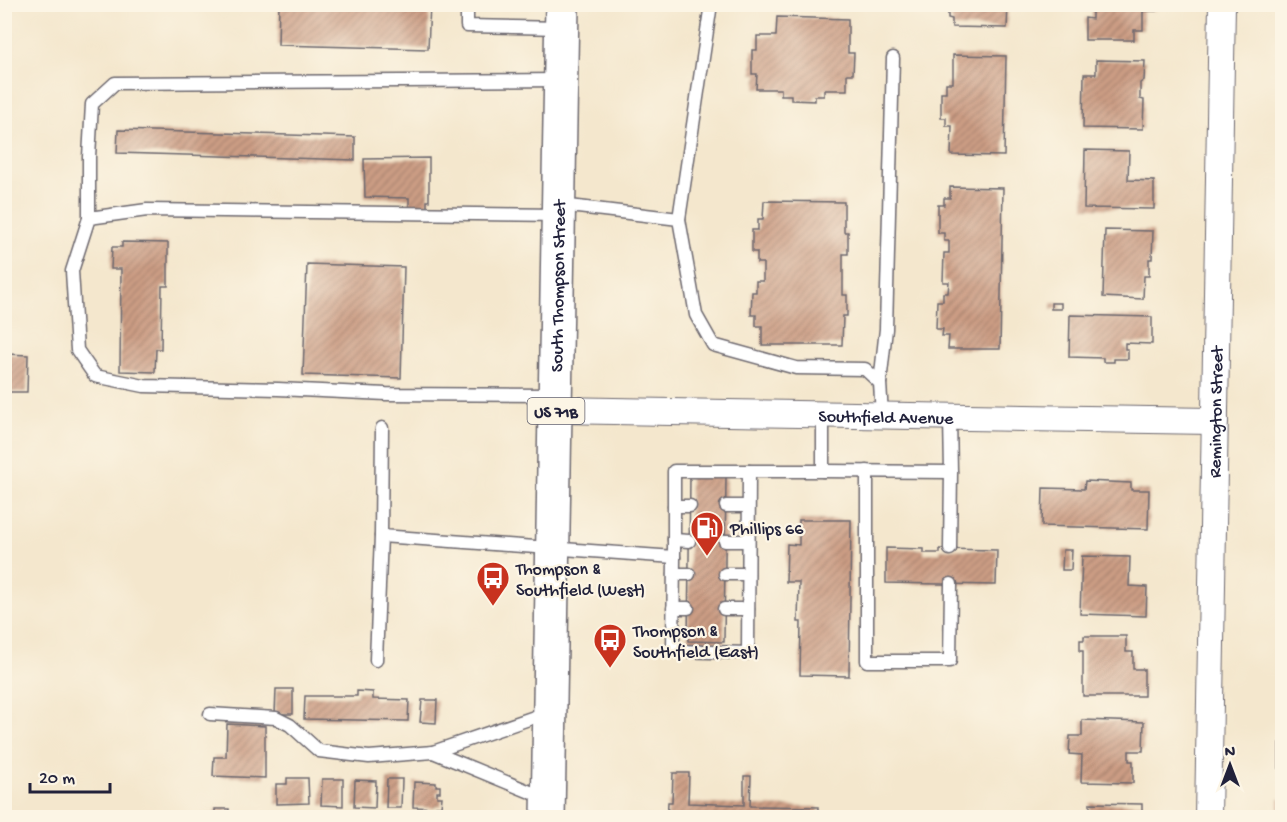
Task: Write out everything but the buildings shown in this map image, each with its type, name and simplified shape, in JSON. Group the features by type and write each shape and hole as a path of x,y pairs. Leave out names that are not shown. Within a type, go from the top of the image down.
{"highway":[{"name":"South Thompson Street","path":"548,808 562,16"}],"street":[{"name":"Remington Street","path":"1208,818 1222,4"},
{"name":"Southfield Avenue","path":"556,403 823,415 1215,421"}],"lane":[{"path":"467,4 467,26 562,16"},
{"path":"711,4 679,219 696,315 713,345 796,368 865,369 880,382"},
{"path":"882,415 880,382 886,329 893,58"},
{"path":"556,403 278,389 144,386 95,375 77,350 72,271 89,218 88,157 92,104 115,83 562,80"},
{"path":"89,218 147,210 559,210 679,219"},
{"path":"823,415 823,471"},
{"path":"950,418 950,549"},
{"path":"376,660 382,429"},
{"path":"749,471 748,653 673,651 674,471 749,471 867,471 951,472"},
{"path":"867,471 867,661 950,661 951,584"},
{"path":"674,506 690,506"},
{"path":"726,506 748,506"},
{"path":"381,536 674,557"},
{"path":"674,540 689,541"},
{"path":"725,541 748,541"},
{"path":"674,574 689,574"},
{"path":"725,574 748,574"},
{"path":"673,608 688,608"},
{"path":"724,609 748,609"},
{"path":"210,714 276,718 290,725 320,751 369,757 433,752 550,711"},
{"path":"433,752 548,808"}],"place":[{"name":"Phillips 66","path":"707,557"},
{"name":"Thompson & Southfield (West)","path":"493,607"},
{"name":"Thompson & Southfield (East)","path":"610,669"}]}
